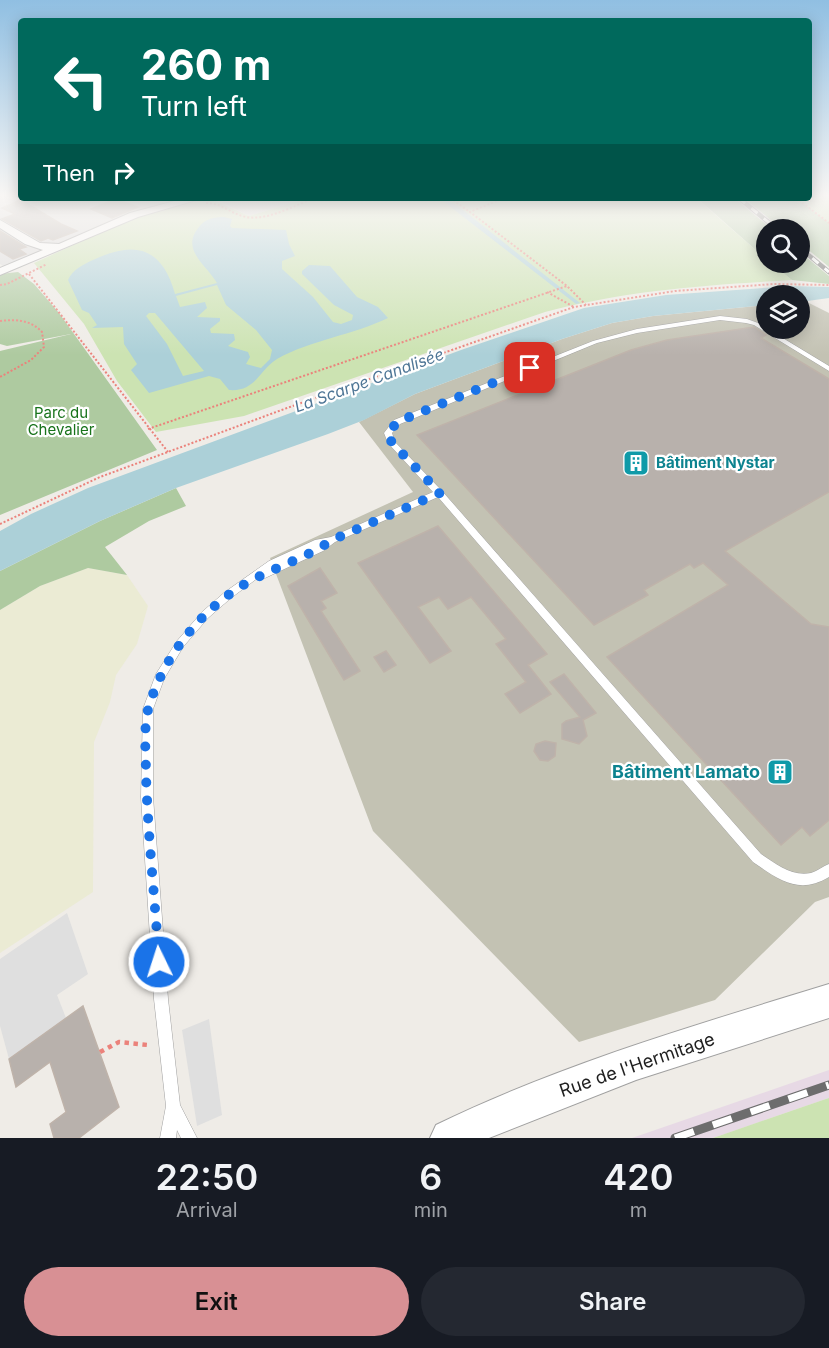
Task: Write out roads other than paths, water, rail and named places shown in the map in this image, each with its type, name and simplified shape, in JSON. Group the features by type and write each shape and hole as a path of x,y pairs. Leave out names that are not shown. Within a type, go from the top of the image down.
{"street":[{"path":"0,272 56,249"},
{"name":"Rue de l'Hermitage","path":"448,1138 494,1116 636,1062 829,1001"}],"lane":[{"path":"829,369 756,324 720,318 637,331 595,342 408,417 391,427 388,434 392,443 440,493 757,858 783,874 808,881 816,880 829,870"},
{"path":"168,1138 173,1106 161,999 147,797 148,709 160,677 180,644 205,615 228,595 254,578 320,549 332,540 440,493"},
{"path":"173,1106 189,1138"}],"water":[{"path":"292,249 295,256 282,261 282,269 313,297 333,322 341,324 352,320 353,315 334,305 302,274 302,271 309,265 330,266 357,297 378,307 388,318 290,352 277,359 245,388 229,390 220,379 209,376 149,393 131,370 137,364 124,344 123,327 92,328 97,325 89,313 82,310 68,280 82,265 108,254 122,250 134,250 145,252 163,266 175,294 217,283 193,250","holes":["217,285 226,305 256,330 272,350 270,359 261,368 246,364 250,357 248,352 228,346 235,340 234,334 211,333 210,329 220,321 220,318 197,317 207,308 205,302 180,307 176,296","149,313 155,313 204,371 183,376 167,344 146,316"]},
{"path":"505,249 512,249 580,303 576,304"},
{"path":"810,287 829,287 829,298 810,301"},
{"path":"756,288 756,306 653,316 612,323 562,339 415,394 364,420 328,434 176,488 100,521 0,571 0,531 88,488 461,350 584,308 666,295"}],"railway":[{"path":"810,256 829,272"},
{"path":"675,1138 829,1085"}],"place":[{"name":"Bâtiment Nystar","path":"636,463"},
{"name":"Bâtiment Lamato","path":"780,772"}],"water label":[{"name":"La Scarpe Canalisée","path":"369,380"}],"park label":[{"name":"Parc du Chevalier","path":"61,422"}]}
